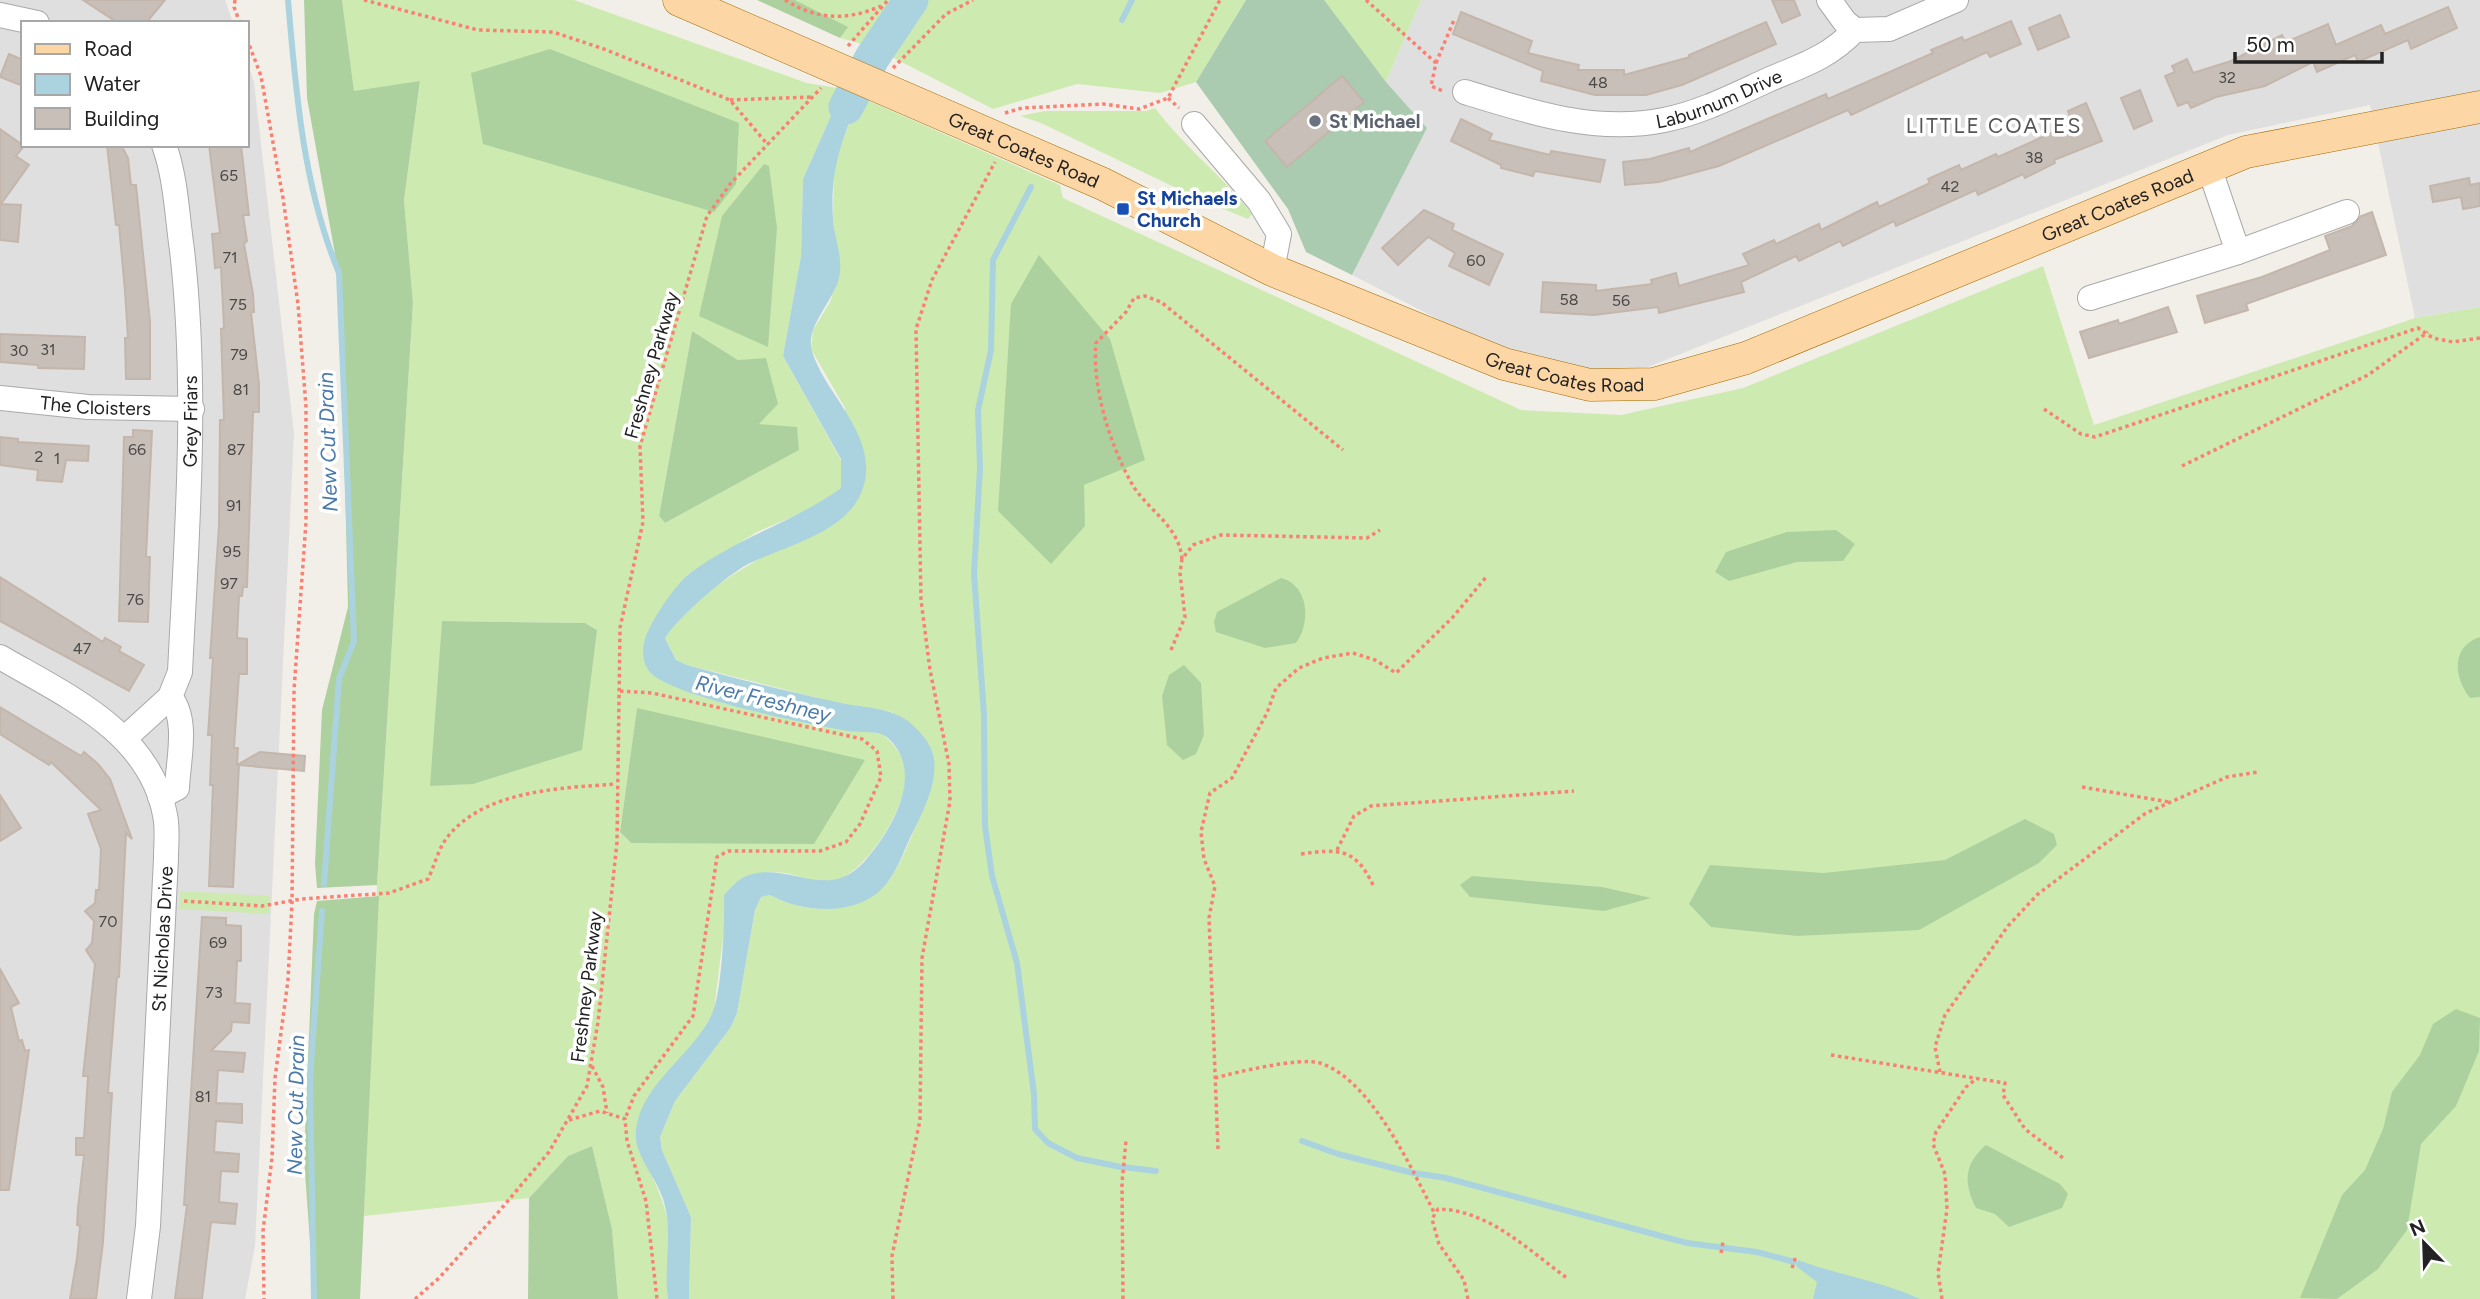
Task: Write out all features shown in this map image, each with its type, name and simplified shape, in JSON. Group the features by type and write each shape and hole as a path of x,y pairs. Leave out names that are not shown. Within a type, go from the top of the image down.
{"main road":[{"name":"Great Coates Road","path":"679,0 836,66 884,90 1004,128 1103,184 1272,270 1504,364 1590,385 1654,384 1746,358 2246,152 2480,107"}],"street":[{"path":"1829,0 1845,22 1855,30 1889,29 1956,0"},
{"path":"0,15 28,21"},
{"name":"Laburnum Drive","path":"1465,92 1528,112 1586,123 1616,125 1664,120 1718,103 1830,52 1855,30"},
{"path":"1194,124 1259,201 1279,234 1272,270"},
{"name":"Grey Friars","path":"165,147 172,172 188,303 192,409 180,672 170,697"},
{"path":"2210,167 2238,252"},
{"path":"2090,298 2238,252 2347,212"},
{"name":"The Cloisters","path":"0,398 89,407 192,409"},
{"name":"St Nicholas Drive","path":"0,657 89,710 124,739 146,764 165,816 164,899 148,1226 139,1299"},
{"path":"124,739 170,697 177,705 180,723 177,788 160,797"}],"path":[{"path":"235,0 234,7 239,21"},
{"path":"364,0 478,30 553,32 730,100 812,97"},
{"path":"785,0 824,16 856,17 883,5"},
{"name":"Freshney Parkway","path":"418,1298 496,1216 549,1152 587,1086 598,1022 617,842 620,628 643,522 640,446 706,216 731,183 812,97 888,0"},
{"path":"884,90 892,70 905,53 946,14 973,0"},
{"path":"893,1299 892,1256 920,1120 922,958 950,801 949,764 930,670 921,600 916,329 932,280 1004,128 1022,108 1102,104 1139,110 1168,98 1220,0"},
{"path":"1366,0 1436,63"},
{"path":"1454,20 1436,63 1431,86 1463,99 1465,92"},
{"path":"248,42 261,76 283,198 298,304 306,407 306,522 294,690 292,902 288,980 275,1078 272,1158 263,1231 264,1299"},
{"path":"730,100 768,145"},
{"path":"1171,650 1185,617 1180,573 1182,559 1174,532 1132,483 1111,434 1099,389 1096,343 1126,312 1134,299 1145,296 1161,302 1343,450"},
{"path":"2044,409 2081,434 2095,437 2418,328 2428,332 2433,338 2453,342 2480,338"},
{"path":"2182,466 2368,375 2428,332"},
{"path":"1182,559 1192,545 1221,535 1367,538 1380,530"},
{"path":"1218,1149 1209,918 1215,886 1205,859 1201,832 1209,793 1231,778 1267,713 1276,688 1299,668 1323,658 1353,653 1396,673 1453,617 1487,576"},
{"path":"620,691 652,693 862,739 877,751 881,778 860,824 846,842 820,851 728,851 717,857 693,1016 634,1096 625,1119 627,1141 646,1201 657,1299"},
{"path":"1940,1072 1935,1047 1945,1015 2008,926 2038,894 2146,813 2227,777 2258,772"},
{"path":"164,899 262,906 389,893 428,879 446,840 473,812 545,789 616,784"},
{"path":"2082,787 2169,802"},
{"path":"1337,850 1354,816 1371,806 1574,791"},
{"path":"1301,854 1337,850 1352,858 1373,885"},
{"path":"1832,1055 2005,1083 2003,1096 2025,1129 2063,1158"},
{"path":"1215,1079 1259,1066 1320,1063 1346,1081 1369,1104 1401,1144 1435,1214"},
{"path":"591,1064 603,1087 607,1113"},
{"path":"1942,1299 1938,1273 1947,1209 1945,1174 1933,1144 1936,1132 1966,1087 1977,1078"},
{"path":"567,1121 582,1114 607,1113 625,1119"},
{"path":"1124,1299 1122,1183 1126,1141"},
{"path":"1468,1299 1464,1280 1439,1244 1432,1219 1438,1209 1456,1210 1488,1220 1567,1279"},
{"path":"1721,1253 1723,1242"},
{"path":"1792,1268 1796,1256"}],"shaded area":[{"path":"0,0 225,0 232,21 21,21 21,147 248,147 248,64 254,82 294,434 255,1246 245,1299 0,1299"},
{"path":"1421,0 2480,0 2480,307 2415,318 2370,105 2228,135 1648,367 1588,369 1502,352 1352,275 1427,128 1386,82"}],"green space":[{"path":"304,0 342,0 354,91 420,81 404,200 413,303 377,885 317,888 315,864 322,710 348,607 340,282 307,98"},
{"path":"342,0 574,0 807,83 843,89 803,179 801,256 783,356 841,460 841,488 811,509 757,532 687,575 648,669 695,694 725,703 882,734 900,754 905,769 905,783 901,799 885,833 862,863 849,874 837,880 821,882 781,872 767,873 725,895 725,922 714,1010 638,1148 660,1195 667,1219 670,1245 668,1299 618,1299 612,1229 592,1146 568,1156 529,1198 364,1216 377,885 413,303 404,200 420,82 354,92","holes":["692,331 738,360 759,424 799,450 665,523 659,516","442,621 585,623 597,630","637,709 631,843 620,832"]},
{"path":"757,0 795,0 848,27 840,38"},
{"path":"795,0 895,0 873,26 866,45 840,38 847,27"},
{"path":"926,0 1246,0 1196,82 1160,93 1077,84 993,109 886,54 904,23"},
{"path":"1246,0 1324,0 1386,82 1427,128 1352,275 1306,252 1288,209 1196,82"},
{"path":"1322,0 1421,0 1386,82"},
{"path":"550,49 739,123 736,184 714,212 483,144 471,73"},
{"path":"860,97 1060,185 1063,198 1521,410 1621,415 1743,388 2043,266 2094,425 2415,318 2480,307 2480,1299 689,1299 691,1217 662,1150 660,1137 675,1101 731,1027 737,1013 755,910 761,897 770,895 799,906 830,909 861,902 874,894 886,884 899,864 933,780 892,712 842,704 687,665 676,660 665,637 703,596 726,580 775,550 850,511 845,408 811,349 813,330 830,302 840,272 833,220 834,162"},
{"path":"1155,108 1178,136 1241,200 1252,214 1248,219 1199,199 1041,123 1020,116 1045,111 1146,111"},
{"path":"764,164 769,166 777,228 768,347 699,316 722,216"},
{"path":"1039,255 1110,339 1145,460 1084,485 1085,526 1051,564 998,511 1011,304"},
{"path":"692,331 738,360 766,358 778,404 759,424 797,427 799,450 665,523 659,516"},
{"path":"1836,530 1855,544 1843,561 1797,562 1729,581 1715,572 1726,552 1787,532"},
{"path":"1281,578 1297,588 1305,606 1304,625 1296,643 1265,648 1216,632 1214,622 1217,612"},
{"path":"442,621 585,623 597,630 582,750 473,784 430,786"},
{"path":"2480,637 2480,697 2470,698 2458,673 2459,655 2470,642"},
{"path":"1184,665 1201,683 1204,735 1196,754 1183,760 1167,745 1162,696 1169,675"},
{"path":"637,708 865,760 814,844 631,843 620,832"},
{"path":"2025,819 2054,834 2057,845 2039,863 1919,930 1797,936 1711,927 1689,904 1710,865 1824,873 1945,860"},
{"path":"1472,876 1602,887 1651,898 1604,911 1470,897 1460,885"},
{"path":"180,891 270,896 269,914 179,909"},
{"path":"379,896 360,1299 314,1299 304,1158 314,914 317,901"},
{"path":"2456,1009 2480,1018 2479,1051 2456,1106 2421,1144 2407,1230 2378,1269 2337,1299 2300,1298 2342,1195 2365,1170 2383,1129 2392,1092 2420,1055 2433,1024"},
{"path":"1986,1145 2060,1184 2068,1194 2062,1208 2009,1227 1995,1214 1976,1208 1969,1190 1968,1174 1973,1159"},
{"path":"592,1146 612,1229 618,1299 528,1299 529,1198 568,1156"}],"water":[{"path":"895,0 926,0 904,23 886,54 866,45 873,27"},
{"path":"843,89 860,97 842,142 833,185 833,219 840,272 834,292 817,321 811,341 819,368 858,435 866,471 862,491 843,518 829,528 748,564 728,578 692,608 665,638 676,660 687,665 799,694 900,716 917,729 928,743 933,754 934,778 926,805 898,864 887,883 876,894 847,907 831,909 799,906 770,895 761,897 755,910 737,1013 731,1027 675,1101 660,1137 662,1150 691,1217 689,1299 668,1299 666,1212 660,1190 641,1157 636,1130 648,1097 694,1041 713,1011 721,971 724,895 741,878 760,873 820,880 850,874 864,862 882,839 897,810 905,780 899,752 884,735 805,723 682,690 660,680 648,670 643,655 645,639 652,623 683,579 726,550 804,511 841,488 841,459 783,356 801,256 803,179"},
{"path":"1798,1260 1890,1287 1920,1299 1813,1299 1817,1282 1796,1266"}],"building":[{"path":"83,0 165,0 148,21 115,21"},
{"path":"1772,0 1794,0 1800,15 1782,23"},
{"path":"2448,7 2457,28 2411,49 2408,40 2358,62 2355,55 2317,72 2313,62 2265,86 2216,97 2191,108 2188,102 2178,106 2165,76 2175,72 2172,66 2187,59 2193,73 2231,61 2282,35 2286,42 2328,24 2336,45 2381,25 2385,34"},
{"path":"1461,12 1532,41 1528,53 1579,65 1578,70 1624,70 1624,75 1690,57 1689,55 1766,22 1776,44 1682,85 1646,95 1595,95 1541,81 1543,71 1453,34"},
{"path":"2060,15 2069,37 2038,50 2029,28"},
{"path":"2011,21 2021,44 1990,57 1987,52 1851,115 1848,110 1719,166 1659,182 1625,185 1623,162 1650,159 1689,148 1690,152 1826,94 1828,99 1933,53 1931,50 1962,37 1964,41"},
{"path":"9,54 21,59 21,85 0,77"},
{"name":"St Michael","path":"1342,76 1364,102 1287,167 1265,141"},
{"path":"2140,90 2152,121 2134,129 2121,98"},
{"path":"2086,103 2102,141 2054,160 2055,163 2025,178 2023,174 1978,195 1976,190 1896,226 1894,221 1843,246 1840,241 1799,261 1796,256 1741,282 1744,292 1659,313 1658,307 1594,315 1541,312 1543,282 1596,285 1596,291 1652,284 1651,280 1676,273 1679,286 1749,265 1743,254 1774,240 1776,244 1819,224 1821,230 1877,202 1879,207 1930,183 1928,179 1959,165 1961,170 1996,154 1998,157 2060,129 2058,125 2071,120 2068,111"},
{"path":"1461,119 1492,134 1489,140 1550,155 1551,151 1605,160 1600,182 1535,171 1533,176 1501,168 1501,165 1451,141"},
{"path":"0,129 21,144 23,147 16,156 29,165 1,204 21,205 18,242 0,240"},
{"path":"107,147 122,147 128,158 131,185 136,185 150,322 150,379 126,379 125,338 128,338 125,291 119,225 116,225"},
{"path":"209,147 241,147 249,215 243,215 247,241 244,244 253,294 254,312 251,312 259,384 259,412 253,412 247,587 243,587 242,596 239,596 237,638 247,639 247,674 239,674 234,748 238,748 237,765 260,752 305,756 304,771 239,765 233,887 209,886 213,785 210,785 212,735 208,735 213,658 210,658 219,526 220,420 224,420 221,267 215,268 212,234 220,233"},
{"path":"2469,178 2470,185 2480,183 2480,206 2463,209 2461,197 2433,202 2430,186"},
{"path":"1424,210 1454,224 1452,230 1503,254 1489,285 1449,266 1455,253 1428,237 1398,265 1382,248"},
{"path":"2372,212 2386,255 2246,304 2248,310 2205,323 2197,296 2262,277 2330,250 2325,236 2352,226 2361,216"},
{"path":"2168,307 2177,332 2089,358 2080,332 2118,320 2119,324"},
{"path":"0,334 85,337 84,369 38,368 38,365 0,362"},
{"path":"133,430 152,431 146,557 150,557 148,622 119,621 124,437 133,437"},
{"path":"0,437 18,439 18,442 89,446 88,461 66,460 62,482 37,480 38,470 0,465"},
{"path":"0,577 103,642 105,638 121,647 119,651 144,665 129,691 0,621"},
{"path":"0,707 81,756 84,752 98,764 110,779 132,839 126,833 119,977 108,1093 112,1093 103,1242 96,1299 70,1299 77,1258 80,1226 77,1225 78,1208 84,1155 76,1155 76,1138 84,1138 88,1076 83,1076 95,964 86,950 92,943 94,921 85,911 95,903 96,890 99,890 101,849 88,814 101,810 51,762 49,765 0,734"},
{"path":"0,795 21,828 0,841"},
{"path":"202,917 226,918 226,925 241,926 241,961 237,961 235,1003 250,1004 249,1023 232,1022 231,1031 211,1051 245,1053 243,1072 218,1070 216,1103 242,1104 242,1123 216,1121 214,1152 239,1154 238,1172 221,1171 219,1202 237,1204 235,1224 211,1222 202,1299 175,1299 187,1205 184,1205"},
{"path":"0,969 19,1003 11,1007 19,1041 22,1040 25,1051 29,1050 9,1190 0,1190"}],"waterway":[{"name":"New Cut Drain","path":"288,0 298,104 309,173 317,207 339,273 354,641 339,679 324,884"},
{"name":"River Freshney","path":"846,107 872,58 911,0"},
{"path":"1122,20 1132,0"},
{"path":"1031,187 993,260 991,350 978,410 980,468 974,574 984,715 985,826 992,876 1017,963 1034,1094 1035,1129 1048,1143 1077,1158 1121,1167"},
{"name":"New Cut Drain","path":"314,1299 310,1079 322,911"},
{"path":"1302,1141 1338,1154 1413,1173"},
{"path":"1123,1167 1156,1171"},
{"path":"1414,1173 1446,1178 1687,1243 1757,1252 1794,1262"}],"place":[{"name":"St Michael","path":"1315,121"},
{"name":"St Michaels Church","path":"1123,209"}],"district":[{"name":"LITTLE COATES","path":"1994,126"}]}
